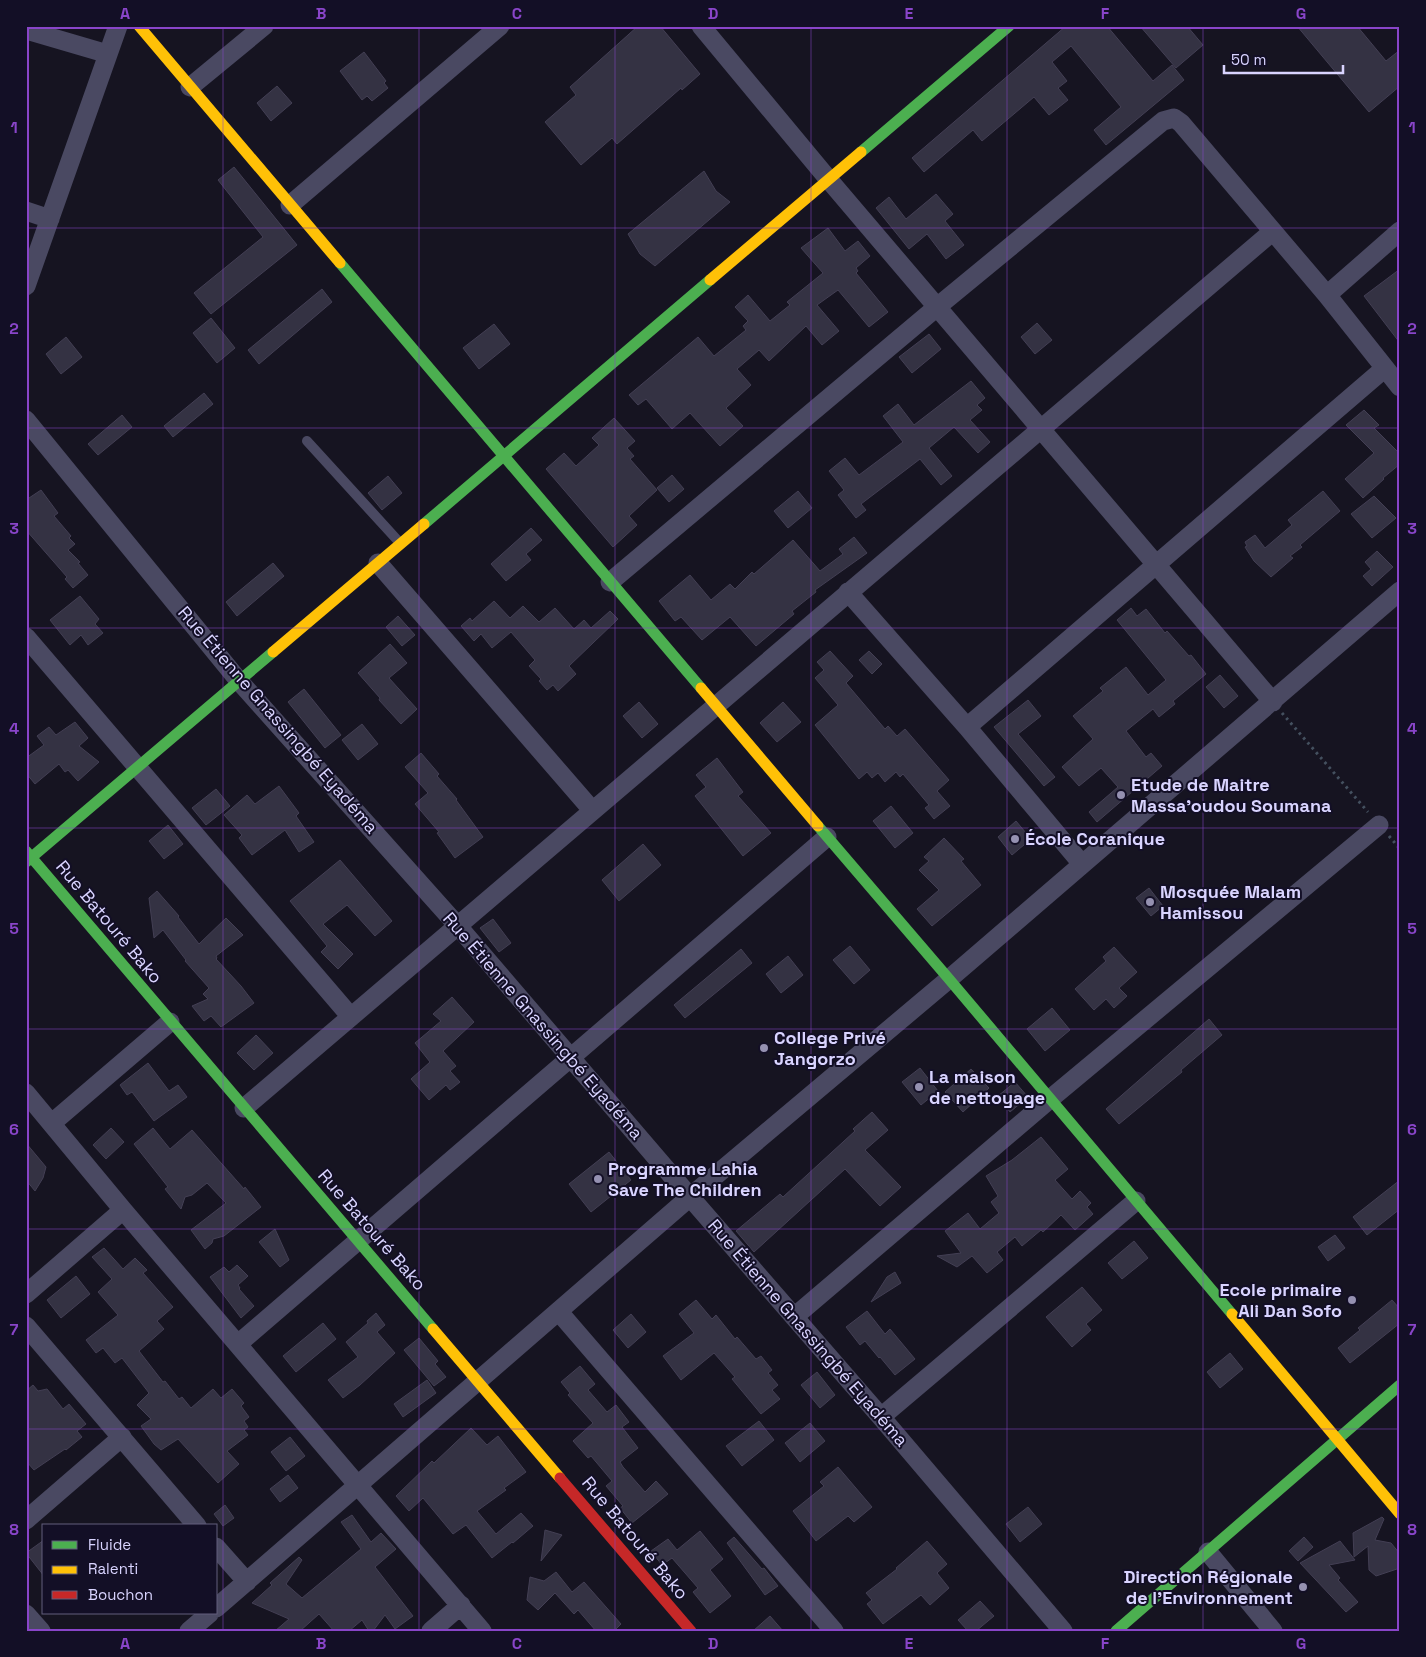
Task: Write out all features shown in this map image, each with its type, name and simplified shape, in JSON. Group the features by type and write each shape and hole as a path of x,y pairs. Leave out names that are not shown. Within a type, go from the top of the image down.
{"street":[{"path":"26,286 118,26"},
{"path":"138,26 1136,1200 1400,1514"},
{"path":"190,87 264,26"},
{"path":"290,206 500,26"},
{"path":"701,26 829,180 1272,702"},
{"path":"28,857 138,767 1009,26"},
{"path":"26,30 108,54"},
{"path":"610,582 937,307 1163,121 1174,118 1181,123 1327,295 1400,387"},
{"path":"26,211 50,219"},
{"path":"1327,295 1400,231"},
{"path":"244,1108 1272,232"},
{"path":"967,727 1385,368"},
{"name":"Rue Étienne Gnassingbé Eyadéma","path":"26,420 239,681 457,926 1063,1631"},
{"path":"378,563 592,810"},
{"path":"848,592 967,727 1082,864"},
{"path":"218,1606 690,1197 949,980 1400,592"},
{"path":"26,637 351,1017"},
{"path":"794,1317 1050,1099 1380,825"},
{"path":"238,1344 827,838"},
{"name":"Rue Batouré Bako","path":"28,857 479,1381 684,1628"},
{"path":"52,1123 170,1022"},
{"path":"26,1093 123,1210 482,1631"},
{"path":"881,1417 1136,1200"},
{"path":"26,1294 123,1210"},
{"path":"559,1312 834,1631"},
{"path":"26,1326 195,1524"},
{"path":"1116,1631 1400,1385"},
{"path":"26,1520 122,1437"},
{"path":"218,1549 247,1582"},
{"path":"1208,1552 1273,1631"},
{"path":"431,1631 461,1605"},
{"path":"26,1614 41,1631"},
{"path":"189,1631 209,1614"}],"lane":[{"path":"307,441 401,544"}],"path":[{"path":"1272,702 1400,849"}],"building":[{"path":"638,26 660,26 700,74 682,90 681,88 617,144 612,138 581,165 545,122 576,95 570,87"},
{"path":"1066,26 1107,26 1153,81 1172,65 1184,80 1106,145 1094,130 1121,107 1071,46 1052,62 1067,81 1058,88 1068,100 1049,115 1034,97 982,141 973,130 924,172 912,158"},
{"path":"1140,26 1187,26 1203,45 1176,68"},
{"path":"1297,26 1357,26 1386,61 1400,50 1400,86 1369,112"},
{"path":"364,52 386,81 384,83 388,88 372,101 367,96 362,100 340,71"},
{"path":"277,86 292,103 271,121 257,103"},
{"path":"234,167 297,245 211,314 194,293 263,237 218,180"},
{"path":"704,171 716,191 730,202 655,266 640,254 628,234"},
{"path":"936,194 953,214 945,221 964,245 946,259 927,234 909,249 876,208 889,197 906,219"},
{"path":"828,228 845,251 858,241 870,256 856,268 858,271 856,273 888,312 869,327 838,290 817,305 839,331 822,345 806,326 769,361 759,350 737,369 751,385 726,408 743,426 720,446 690,413 672,429 646,399 638,405 629,395 698,337 714,356 746,330 743,326 748,321 735,307 748,295 770,321 790,305 787,302 823,273 801,248"},
{"path":"1400,269 1400,343 1364,296"},
{"path":"322,289 332,302 259,364 248,350"},
{"path":"211,318 235,348 217,363 193,333"},
{"path":"1037,323 1052,340 1035,354 1021,337"},
{"path":"494,324 510,344 479,369 463,348"},
{"path":"929,334 941,349 912,373 899,357"},
{"path":"66,337 82,357 61,374 46,354"},
{"path":"971,381 985,398 977,405 982,410 970,420 990,442 978,453 954,427 929,448 952,476 941,485 920,459 861,504 866,510 856,518 838,495 844,490 829,471 845,458 859,475 903,442 883,416 898,404 914,425"},
{"path":"204,393 213,404 173,437 164,426"},
{"path":"1364,410 1379,425 1374,428 1400,454 1400,464 1363,498 1345,479 1374,453 1346,425"},
{"path":"122,415 132,427 98,455 88,444"},
{"path":"614,418 635,441 627,448 634,456 630,459 657,490 629,516 637,525 613,547 546,469 564,453 576,466 599,445 592,438"},
{"path":"672,475 684,489 669,502 657,488"},
{"path":"388,476 402,493 382,510 368,493"},
{"path":"41,490 58,513 54,516 71,536 69,538 75,544 68,550 80,562 78,563 88,575 73,588 65,579 67,577 26,530 26,500"},
{"path":"798,491 812,508 788,528 774,511"},
{"path":"1323,491 1340,511 1300,545 1302,547 1290,556 1293,558 1271,577 1254,561 1245,547 1247,546 1245,542 1255,535 1265,548 1292,525 1288,520"},
{"path":"1374,496 1396,518 1372,538 1351,514"},
{"path":"531,528 542,540 526,554 531,560 506,581 491,564"},
{"path":"854,537 867,553 815,590 816,592 792,611 794,614 756,646 730,617 702,640 681,617 675,621 659,601 690,575 711,600 730,584 735,589 752,572 754,574 793,540 820,571 843,554 839,549"},
{"path":"1377,551 1393,567 1372,586 1363,576 1371,569 1365,562"},
{"path":"273,563 284,576 237,616 226,602"},
{"path":"80,596 99,619 95,624 103,633 88,645 81,635 70,645 50,620"},
{"path":"494,601 510,618 523,606 539,622 555,608 574,629 584,620 591,628 610,611 618,619 569,666 576,674 558,691 553,685 547,690 539,681 541,679 529,666 535,660 511,632 492,648 481,634 474,641 461,626 470,618 472,621"},
{"path":"1131,608 1137,616 1146,609 1165,633 1167,631 1189,656 1191,655 1206,674 1173,701 1175,704 1159,717 1153,709 1126,731 1146,757 1151,753 1162,766 1097,822 1089,812 1118,787 1101,768 1079,786 1062,767 1093,739 1073,716 1103,691 1100,688 1126,667 1148,695 1166,680 1117,620"},
{"path":"398,616 415,635 402,646 386,627"},
{"path":"390,644 407,663 389,678 417,709 401,724 358,673"},
{"path":"830,651 853,676 846,683 885,729 888,726 897,736 905,729 949,780 937,791 950,806 934,819 925,808 929,805 903,774 900,777 896,772 885,782 878,773 872,778 867,772 859,779 815,725 838,705 815,678 824,670 817,662"},
{"path":"869,651 882,664 872,674 859,660"},
{"path":"1220,675 1238,696 1224,708 1206,687"},
{"path":"304,689 341,735 325,748 288,702"},
{"path":"1028,700 1041,716 1018,734 1055,777 1044,786 994,727"},
{"path":"639,702 658,724 642,738 623,716"},
{"path":"783,702 801,722 777,742 760,723"},
{"path":"75,722 88,738 79,746 99,762 78,781 68,770 65,772 59,764 35,784 26,773 26,758 44,745 37,736 49,727 56,735"},
{"path":"362,724 378,744 358,760 342,740"},
{"path":"421,753 439,774 437,776 457,799 483,837 455,858 437,833 439,832 415,804 428,793 405,767"},
{"path":"717,758 743,792 738,796 771,833 743,856 695,796 706,787 696,775"},
{"path":"279,786 299,813 296,816 314,842 299,852 285,830 252,855 239,838 242,835 224,815 247,795 255,804"},
{"path":"216,789 230,806 206,825 192,808"},
{"path":"891,806 913,833 895,848 873,821"},
{"path":"1016,821 1031,839 1012,855 998,837"},
{"path":"168,825 183,844 164,859 149,841"},
{"path":"944,838 964,859 961,861 981,885 932,926 917,909 939,890 919,870 929,861 924,857"},
{"path":"643,844 661,865 619,901 602,880"},
{"path":"340,860 392,921 375,936 347,905 323,924 353,954 338,969 321,952 327,946 290,901"},
{"path":"1149,888 1163,906 1151,916 1136,898"},
{"path":"157,891 179,916 199,944 226,918 243,935 216,956 216,959 254,1003 221,1027 211,1016 204,1021 192,1006 208,999 203,994 209,988 185,961 163,930 154,938 149,898"},
{"path":"493,919 511,943 499,952 480,928"},
{"path":"850,946 870,970 854,984 833,960"},
{"path":"1114,947 1137,972 1119,988 1127,996 1114,1008 1106,999 1094,1010 1075,989 1106,961 1103,957"},
{"path":"741,949 752,963 685,1018 674,1005"},
{"path":"788,956 803,975 781,993 766,974"},
{"path":"452,997 474,1022 443,1051 456,1066 450,1071 460,1082 450,1090 446,1085 429,1100 411,1079 430,1062 415,1043 441,1021 433,1014"},
{"path":"1052,1008 1070,1030 1045,1051 1027,1029"},
{"path":"1209,1019 1222,1035 1181,1070 1182,1072 1119,1124 1106,1109"},
{"path":"256,1035 273,1053 254,1070 237,1053"},
{"path":"148,1063 169,1091 178,1085 187,1097 154,1121 132,1092 127,1095 120,1085"},
{"path":"920,1068 938,1091 921,1105 902,1082"},
{"path":"971,1069 989,1088 963,1112 945,1092"},
{"path":"1015,1082 1028,1097 1010,1112 998,1096"},
{"path":"872,1112 888,1130 865,1150 901,1187 880,1206 845,1169 754,1252 736,1231 780,1194 783,1197 855,1131 853,1129"},
{"path":"111,1128 124,1142 106,1159 93,1145"},
{"path":"153,1128 170,1149 192,1130 261,1207 224,1236 213,1239 212,1243 205,1249 191,1230 226,1203 207,1183 192,1195 185,1197 181,1209 165,1189 168,1187 134,1144"},
{"path":"1041,1137 1068,1169 1055,1180 1072,1199 1080,1191 1091,1203 1087,1207 1093,1214 1075,1230 1061,1215 1043,1232 1041,1230 1022,1246 1015,1237 997,1252 1003,1260 987,1273 972,1256 957,1267 937,1256 961,1253 945,1231 968,1213 980,1229 999,1213 991,1202 998,1196 986,1176 1012,1160"},
{"path":"26,1143 46,1167 43,1178 35,1191 26,1180"},
{"path":"609,1152 631,1180 591,1212 569,1184"},
{"path":"1400,1180 1400,1209 1367,1235 1353,1217"},
{"path":"275,1229 289,1260 280,1267 259,1242"},
{"path":"1335,1235 1345,1248 1328,1261 1318,1247"},
{"path":"1134,1241 1148,1258 1122,1279 1108,1263"},
{"path":"104,1248 123,1269 135,1258 147,1270 143,1273 173,1307 157,1321 164,1329 139,1351 163,1382 165,1381 179,1399 182,1397 191,1408 213,1389 221,1398 232,1389 244,1403 241,1406 249,1417 244,1421 248,1427 244,1430 248,1435 227,1451 239,1464 218,1483 178,1439 161,1450 154,1444 141,1426 151,1419 137,1405 149,1393 122,1358 115,1363 103,1348 96,1353 86,1340 118,1315 98,1292 112,1279 92,1257"},
{"path":"237,1265 248,1276 238,1285 239,1289 254,1306 241,1318 210,1277 224,1267 229,1272"},
{"path":"895,1272 901,1283 871,1302 887,1277"},
{"path":"76,1276 90,1294 61,1318 47,1300"},
{"path":"1082,1287 1102,1310 1086,1324 1091,1330 1072,1347 1046,1317"},
{"path":"696,1300 712,1319 716,1315 735,1339 737,1337 756,1359 761,1356 772,1370 768,1373 778,1385 772,1390 780,1399 761,1414 732,1379 735,1377 714,1353 681,1380 663,1356 694,1333 679,1314"},
{"path":"1392,1300 1400,1309 1400,1323 1350,1363 1338,1348 1360,1330 1358,1328"},
{"path":"867,1311 885,1334 890,1329 915,1359 895,1375 865,1341 860,1345 846,1327"},
{"path":"376,1313 385,1325 377,1332 395,1353 343,1398 328,1380 358,1357 346,1342 368,1323 367,1321"},
{"path":"631,1314 646,1332 628,1348 613,1330"},
{"path":"323,1323 336,1339 296,1372 283,1356"},
{"path":"419,1338 438,1361 435,1364 446,1377 434,1386 404,1350"},
{"path":"1230,1353 1243,1369 1220,1388 1207,1372"},
{"path":"580,1366 595,1384 588,1390 607,1412 616,1405 629,1422 622,1427 638,1448 620,1462 623,1467 645,1492 656,1481 668,1494 632,1523 620,1508 623,1506 606,1486 612,1481 591,1456 588,1458 573,1441 593,1423 568,1395 570,1393 561,1382"},
{"path":"817,1372 835,1395 820,1408 801,1385"},
{"path":"427,1380 436,1393 403,1417 394,1404"},
{"path":"33,1385 38,1391 47,1389 63,1409 69,1404 86,1424 77,1431 82,1437 66,1450 34,1470 26,1461 26,1391"},
{"path":"759,1421 774,1440 742,1466 726,1446"},
{"path":"810,1423 825,1441 800,1462 785,1443"},
{"path":"471,1428 487,1445 498,1436 526,1472 504,1488 506,1490 477,1511 496,1534 521,1513 533,1526 492,1558 466,1525 453,1534 423,1498 409,1511 396,1496 432,1461 434,1463"},
{"path":"290,1437 305,1456 286,1471 271,1452"},
{"path":"838,1467 872,1507 854,1522 848,1516 816,1541 793,1511 824,1486 820,1482"},
{"path":"288,1475 298,1488 280,1502 270,1489"},
{"path":"225,1505 234,1518 223,1526 214,1514"},
{"path":"1028,1507 1042,1524 1020,1542 1006,1524"},
{"path":"352,1515 371,1542 381,1533 396,1549 375,1567 413,1616 395,1629 385,1615 373,1631 369,1631 362,1620 349,1631 334,1631 319,1614 300,1631 275,1631 289,1619 252,1603 272,1585 270,1583 299,1557 302,1560 286,1584 302,1598 361,1549 341,1522"},
{"path":"1382,1517 1384,1519 1375,1540 1391,1543 1400,1554 1400,1568 1376,1576 1369,1570 1368,1546 1354,1557 1353,1533"},
{"path":"545,1530 562,1535 541,1561"},
{"path":"700,1531 723,1559 710,1570 731,1596 710,1613 693,1592 698,1588 672,1558 662,1565 651,1551 668,1539 677,1550"},
{"path":"734,1537 762,1569 764,1568 778,1586 765,1595 727,1543"},
{"path":"1304,1537 1313,1547 1298,1561 1289,1551"},
{"path":"42,1541 42,1573 26,1553"},
{"path":"927,1541 947,1564 937,1573 949,1588 930,1605 921,1595 883,1624 867,1604 872,1600 866,1593 897,1569"},
{"path":"1340,1541 1355,1560 1329,1565 1340,1578 1338,1580 1358,1602 1346,1612 1300,1563"},
{"path":"556,1572 572,1592 584,1582 621,1624 614,1631 596,1631 578,1610 574,1614 555,1593 538,1610 527,1600 530,1577 544,1581"},
{"path":"980,1601 994,1616 976,1631 968,1631 958,1620"},
{"path":"770,1616 783,1631 753,1631"}],"traffic: fast":[{"path":"861,152 1009,26"},
{"path":"340,263 701,688"},
{"path":"424,524 710,280"},
{"path":"26,862 273,652"},
{"path":"818,826 1232,1314"},
{"path":"26,851 433,1329"},
{"path":"1116,1631 1400,1385"}],"traffic: slow":[{"path":"139,26 340,263"},
{"path":"710,280 861,152"},
{"path":"273,652 424,524"},
{"path":"701,688 818,826"},
{"path":"1232,1314 1400,1514"},
{"path":"433,1329 560,1478"}],"traffic: jam":[{"path":"560,1478 691,1631"}],"place":[{"name":"Etude de Maitre Massa'oudou Soumana","path":"1121,795"},
{"name":"École Coranique","path":"1015,839"},
{"name":"Mosquée Malam Hamissou","path":"1150,902"},
{"name":"College Privé Jangorzo","path":"764,1048"},
{"name":"La maison de nettoyage","path":"919,1087"},
{"name":"Programme Lahia Save The Children","path":"598,1179"},
{"name":"Ecole primaire Ali Dan Sofo","path":"1352,1300"},
{"name":"Direction Régionale de l'Environnement","path":"1303,1587"}]}
